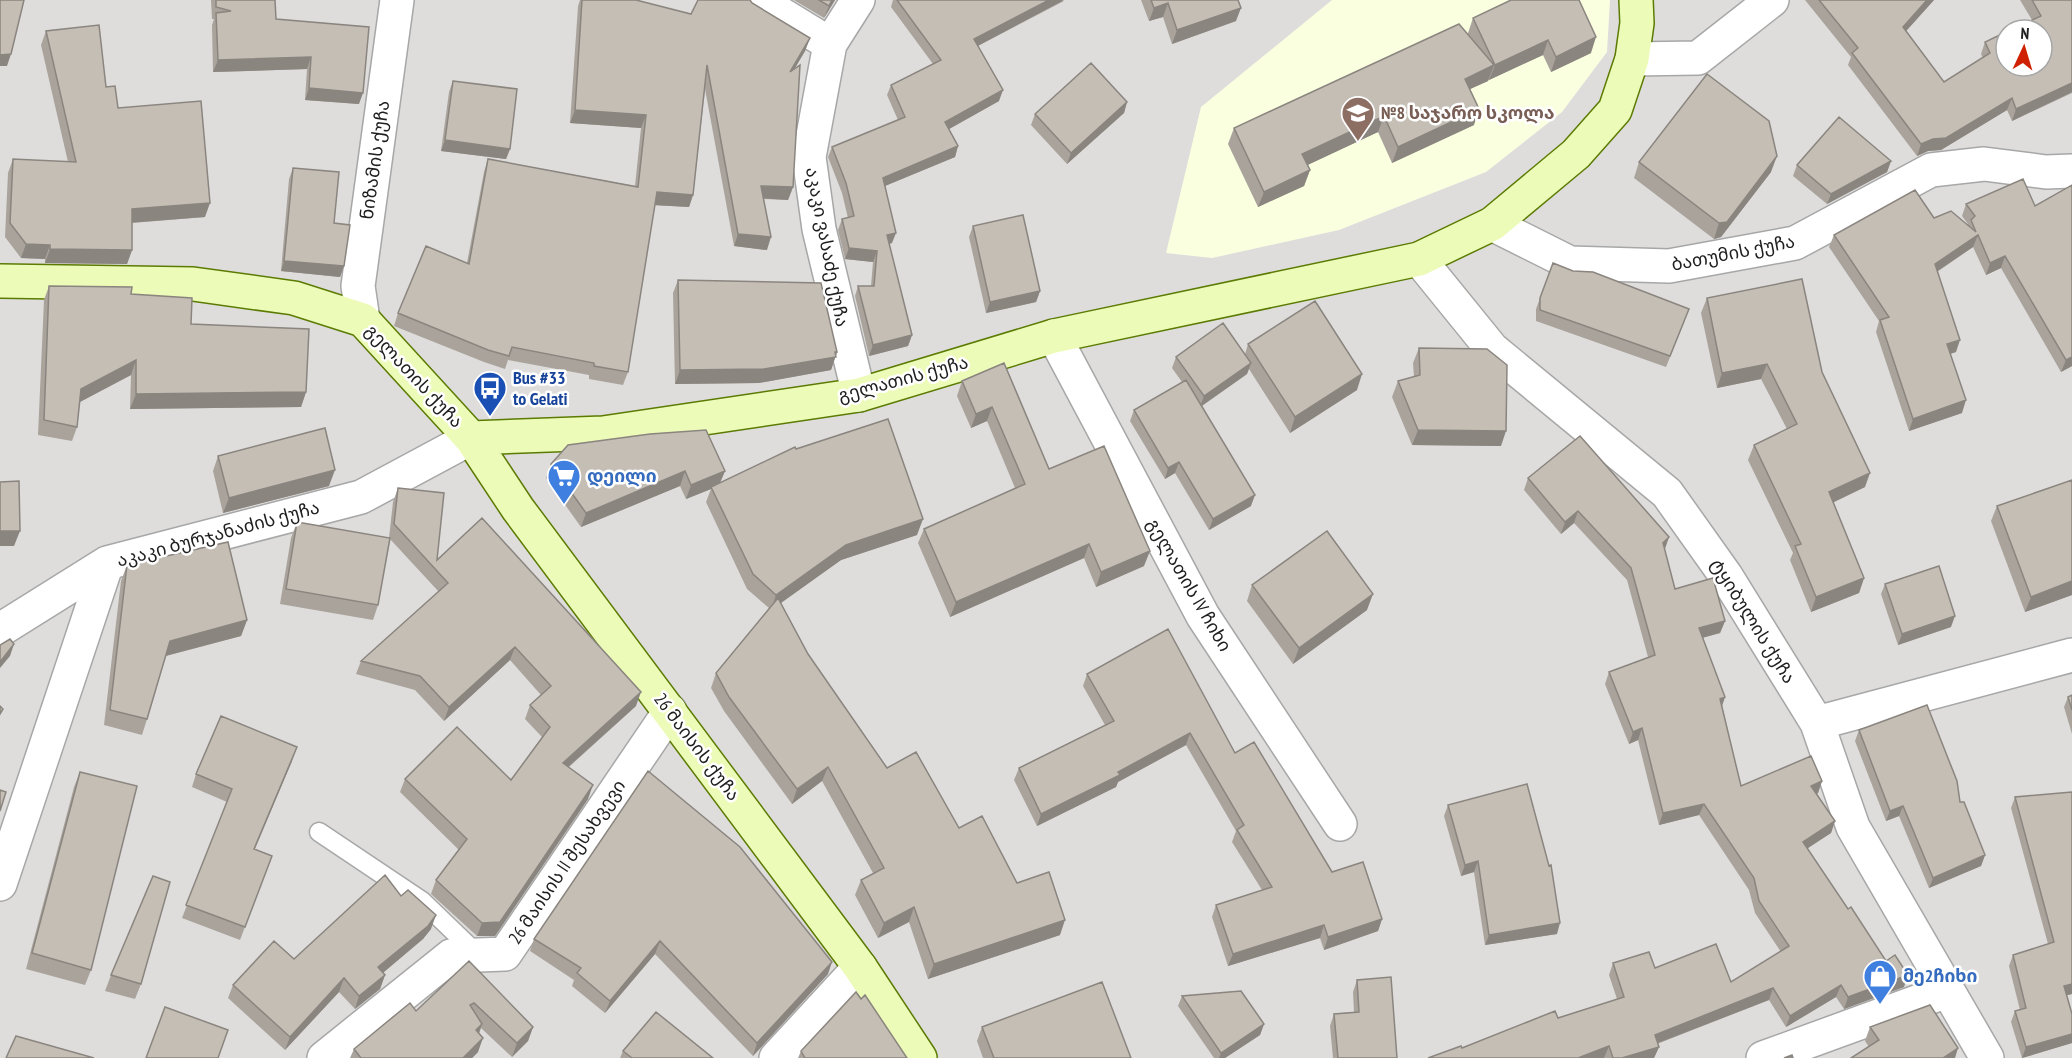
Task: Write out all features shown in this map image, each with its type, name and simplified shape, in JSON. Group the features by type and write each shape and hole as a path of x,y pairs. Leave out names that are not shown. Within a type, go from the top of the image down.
{"main road":[{"name":"გელათის ქუჩა","path":"0,281 193,284 294,298 363,320 471,438 603,433 859,395 1054,336 1419,259 1492,224 1576,154 1615,110 1632,59 1637,23 1636,0"},
{"name":"26 მაისის ქუჩა","path":"471,438 518,509 860,967 920,1058"}],"street":[{"name":"ნიზამის ქუჩა","path":"363,320 358,286 397,0"},
{"path":"758,0 830,44"},
{"name":"აკაკი ვასაძე ქუჩა","path":"858,0 830,44 808,157 819,229 859,395"},
{"path":"1632,59 1698,58 1772,0"},
{"name":"ბათუმის ქუჩა","path":"1492,224 1570,263 1670,266 1795,243 1931,171 1984,164 2046,172 2072,171"},
{"name":"ტყიბულის ქუჩა","path":"1419,259 1491,349 1667,493 1726,576 1816,723 1853,827 1987,1058"},
{"name":"გელათის IV ჩიხი","path":"1054,336 1203,616 1340,824"},
{"name":"აკაკი ბურჯანაძის ქუჩა","path":"0,884 107,563 361,497 471,438"},
{"path":"0,630 107,563"},
{"path":"1816,723 2072,655"},
{"name":"26 მაისის II შესახვევი","path":"324,1058 451,956 505,954 670,711"},
{"path":"776,1058 860,967"},
{"path":"1762,1058 1947,991"}],"lane":[{"path":"319,832 422,901 478,955"}],"shaded area":[{"path":"0,0 2072,0 2072,1058 0,1058"},
{"name":"№8 საჯარო სკოლა","path":"1332,0 1610,0 1607,52 1562,112 1486,172 1339,230 1212,258 1166,253 1201,107"}],"building":[{"path":"0,0 24,0 11,54 0,55"},
{"path":"216,0 275,0 276,19 369,27 363,93 309,88 311,57 218,60 216,13 231,11 216,7"},
{"path":"582,0 636,0 691,14 698,0 750,0 810,38 790,72 800,65 793,187 761,186 771,237 738,234 707,65 693,195 657,192 628,372 512,347 509,356 488,350 398,313 426,246 469,264 488,159 638,187 646,115 575,110"},
{"path":"819,0 832,0 829,6"},
{"path":"897,0 1049,0 974,39 1003,90 945,122 958,146 883,178 896,233 887,235 912,335 873,345 858,286 874,286 877,251 849,248 842,219 854,216 846,183 832,147 905,117 891,85 941,60"},
{"path":"1151,0 1238,0 1241,8 1177,30 1168,3 1154,8"},
{"path":"1511,0 1579,0 1596,37 1556,57 1548,40 1495,65 1473,18"},
{"path":"1819,0 1927,0 1903,27 1944,82 1990,53 1985,42 1994,38 1994,78 2054,78 2054,18 2037,18 2041,16 2032,0 2072,0 2072,83 2016,109 2012,98 1946,138 1933,139 1921,144 1852,53 1858,48"},
{"path":"1459,24 1494,65 1465,79 1479,109 1398,147 1384,116 1302,154 1310,170 1264,192 1234,128"},
{"path":"99,25 106,87 115,86 118,108 201,101 210,203 132,209 132,250 50,249 50,245 26,244 10,223 13,159 76,162 46,31"},
{"path":"1091,63 1127,102 1071,153 1035,114"},
{"path":"1707,74 1769,121 1777,156 1727,222 1719,223 1639,162"},
{"path":"453,81 517,89 510,149 445,140"},
{"path":"1839,117 1891,161 1831,194 1797,165"},
{"path":"293,168 339,172 334,223 350,225 344,266 284,261"},
{"path":"2023,179 2035,206 2072,185 2072,357 2066,360 2005,256 1990,263 1978,235 1935,264 1960,340 1947,344 1966,400 1913,419 1880,320 1889,317 1834,235 1915,190 1934,218 1951,211 1976,232 1971,220 1975,216 1966,204"},
{"path":"1023,215 1040,291 990,302 973,226"},
{"path":"1553,263 1573,271 1593,272 1689,309 1670,356 1540,310 1540,298"},
{"path":"1802,279 1822,372 1870,473 1829,492 1864,578 1816,597 1795,546 1801,544 1754,445 1797,424 1767,364 1722,373 1707,298"},
{"path":"678,280 821,283 837,352 835,352 836,357 764,369 680,370"},
{"path":"49,286 132,287 131,294 192,298 191,324 309,329 306,392 136,394 136,360 81,389 77,427 44,420"},
{"path":"1315,301 1362,374 1295,417 1248,344"},
{"path":"1223,323 1251,363 1204,396 1176,357"},
{"path":"1419,348 1487,349 1507,365 1506,431 1418,430 1398,381 1420,375"},
{"path":"1004,363 1049,469 1104,446 1150,551 1101,572 1089,544 956,602 924,529 1025,484 992,407 976,414 962,381"},
{"path":"1186,380 1255,495 1213,519 1179,462 1168,468 1134,410"},
{"path":"888,419 923,519 846,545 776,595 753,574 711,487 795,447 796,449"},
{"path":"325,428 335,470 229,498 218,456"},
{"path":"706,430 725,471 691,485 685,471 586,513 551,464 568,445 650,434"},
{"path":"1580,436 1669,537 1663,543 1675,589 1713,578 1725,621 1699,628 1725,697 1720,699 1741,786 1811,756 1822,781 1811,786 1835,821 1803,842 1848,909 1851,907 1886,961 1895,955 1908,975 1848,997 1841,985 1790,1016 1773,988 1655,1035 1659,1047 1622,1058 1613,1058 1609,1046 1578,1058 1428,1058 1461,1046 1462,1048 1555,1011 1558,1018 1624,997 1613,963 1649,952 1655,968 1716,944 1731,982 1789,946 1759,901 1754,878 1704,804 1663,813 1642,728 1633,732 1609,672 1655,655 1631,568 1578,511 1565,522 1528,478"},
{"path":"2072,480 2072,581 2031,597 1997,506"},
{"path":"19,481 20,531 0,531 0,482"},
{"path":"398,488 444,493 437,560 482,518 641,692 563,763 593,785 500,922 482,923 436,880 467,839 405,779 457,727 511,780 550,727 530,705 551,686 515,647 449,707 420,676 361,661 448,583 394,524"},
{"path":"297,522 390,538 378,605 286,589"},
{"path":"1327,531 1373,594 1299,648 1252,585"},
{"path":"228,542 247,620 170,641 147,719 110,710 127,565"},
{"path":"1939,566 1955,616 1902,634 1885,584"},
{"path":"778,598 808,654 887,768 916,752 959,828 982,816 1017,883 1049,872 1065,920 934,964 914,907 884,923 861,880 884,868 828,767 797,789 729,697 716,673"},
{"path":"1168,629 1235,753 1254,742 1332,872 1363,862 1382,919 1328,937 1324,925 1233,954 1216,905 1272,887 1237,830 1244,825 1190,733 1118,772 1120,775 1041,814 1019,768 1114,721 1087,674"},
{"path":"10,639 14,644 0,662 0,645"},
{"path":"2072,695 2072,710 2068,697"},
{"path":"1927,705 1957,781 1960,802 1964,802 1985,855 1933,878 1903,806 1890,811 1859,730"},
{"path":"221,716 297,747 254,849 272,856 245,927 186,905 232,789 196,774"},
{"path":"648,771 740,847 832,962 757,1043 660,941 610,1001 577,973 581,968 534,939"},
{"path":"80,772 137,786 91,970 32,953"},
{"path":"1527,784 1549,866 1551,865 1560,923 1489,935 1478,861 1465,865 1448,805"},
{"path":"0,790 6,792 0,811"},
{"path":"2072,792 2072,984 2064,986 2072,1014 2072,1034 2026,1047 2015,1011 2026,1008 2013,955 2054,942 2015,797"},
{"path":"385,875 401,896 408,890 436,915 428,926 378,967 385,975 359,996 344,978 290,1037 233,985 274,941 294,959"},
{"path":"153,876 170,882 141,984 111,975"},
{"path":"469,961 533,1027 517,1043 474,1003 470,1005 482,1024 476,1030 483,1038 463,1058 361,1058 354,1049 410,1003 416,1011"},
{"path":"1391,977 1397,1058 1338,1058 1334,1014 1359,1012 1357,980"},
{"path":"1102,982 1131,1058 994,1058 982,1027"},
{"path":"1241,991 1264,1024 1221,1053 1182,996"},
{"path":"856,992 861,999 865,995 907,1058 805,1058 801,1051"},
{"path":"1930,1005 1958,1048 1943,1058 1851,1058 1879,1040 1870,1027"},
{"path":"165,1007 228,1030 218,1058 146,1058"},
{"path":"656,1012 713,1058 632,1058 623,1051"},
{"path":"16,1036 94,1058 6,1058"}],"place":[{"name":"№8 საჯარო სკოლა","path":"1358,142"},
{"name":"Bus #33 to Gelati","path":"490,417"},
{"name":"დეილი","path":"564,505"},
{"name":"მე2ჩიხი","path":"1880,1005"}]}
